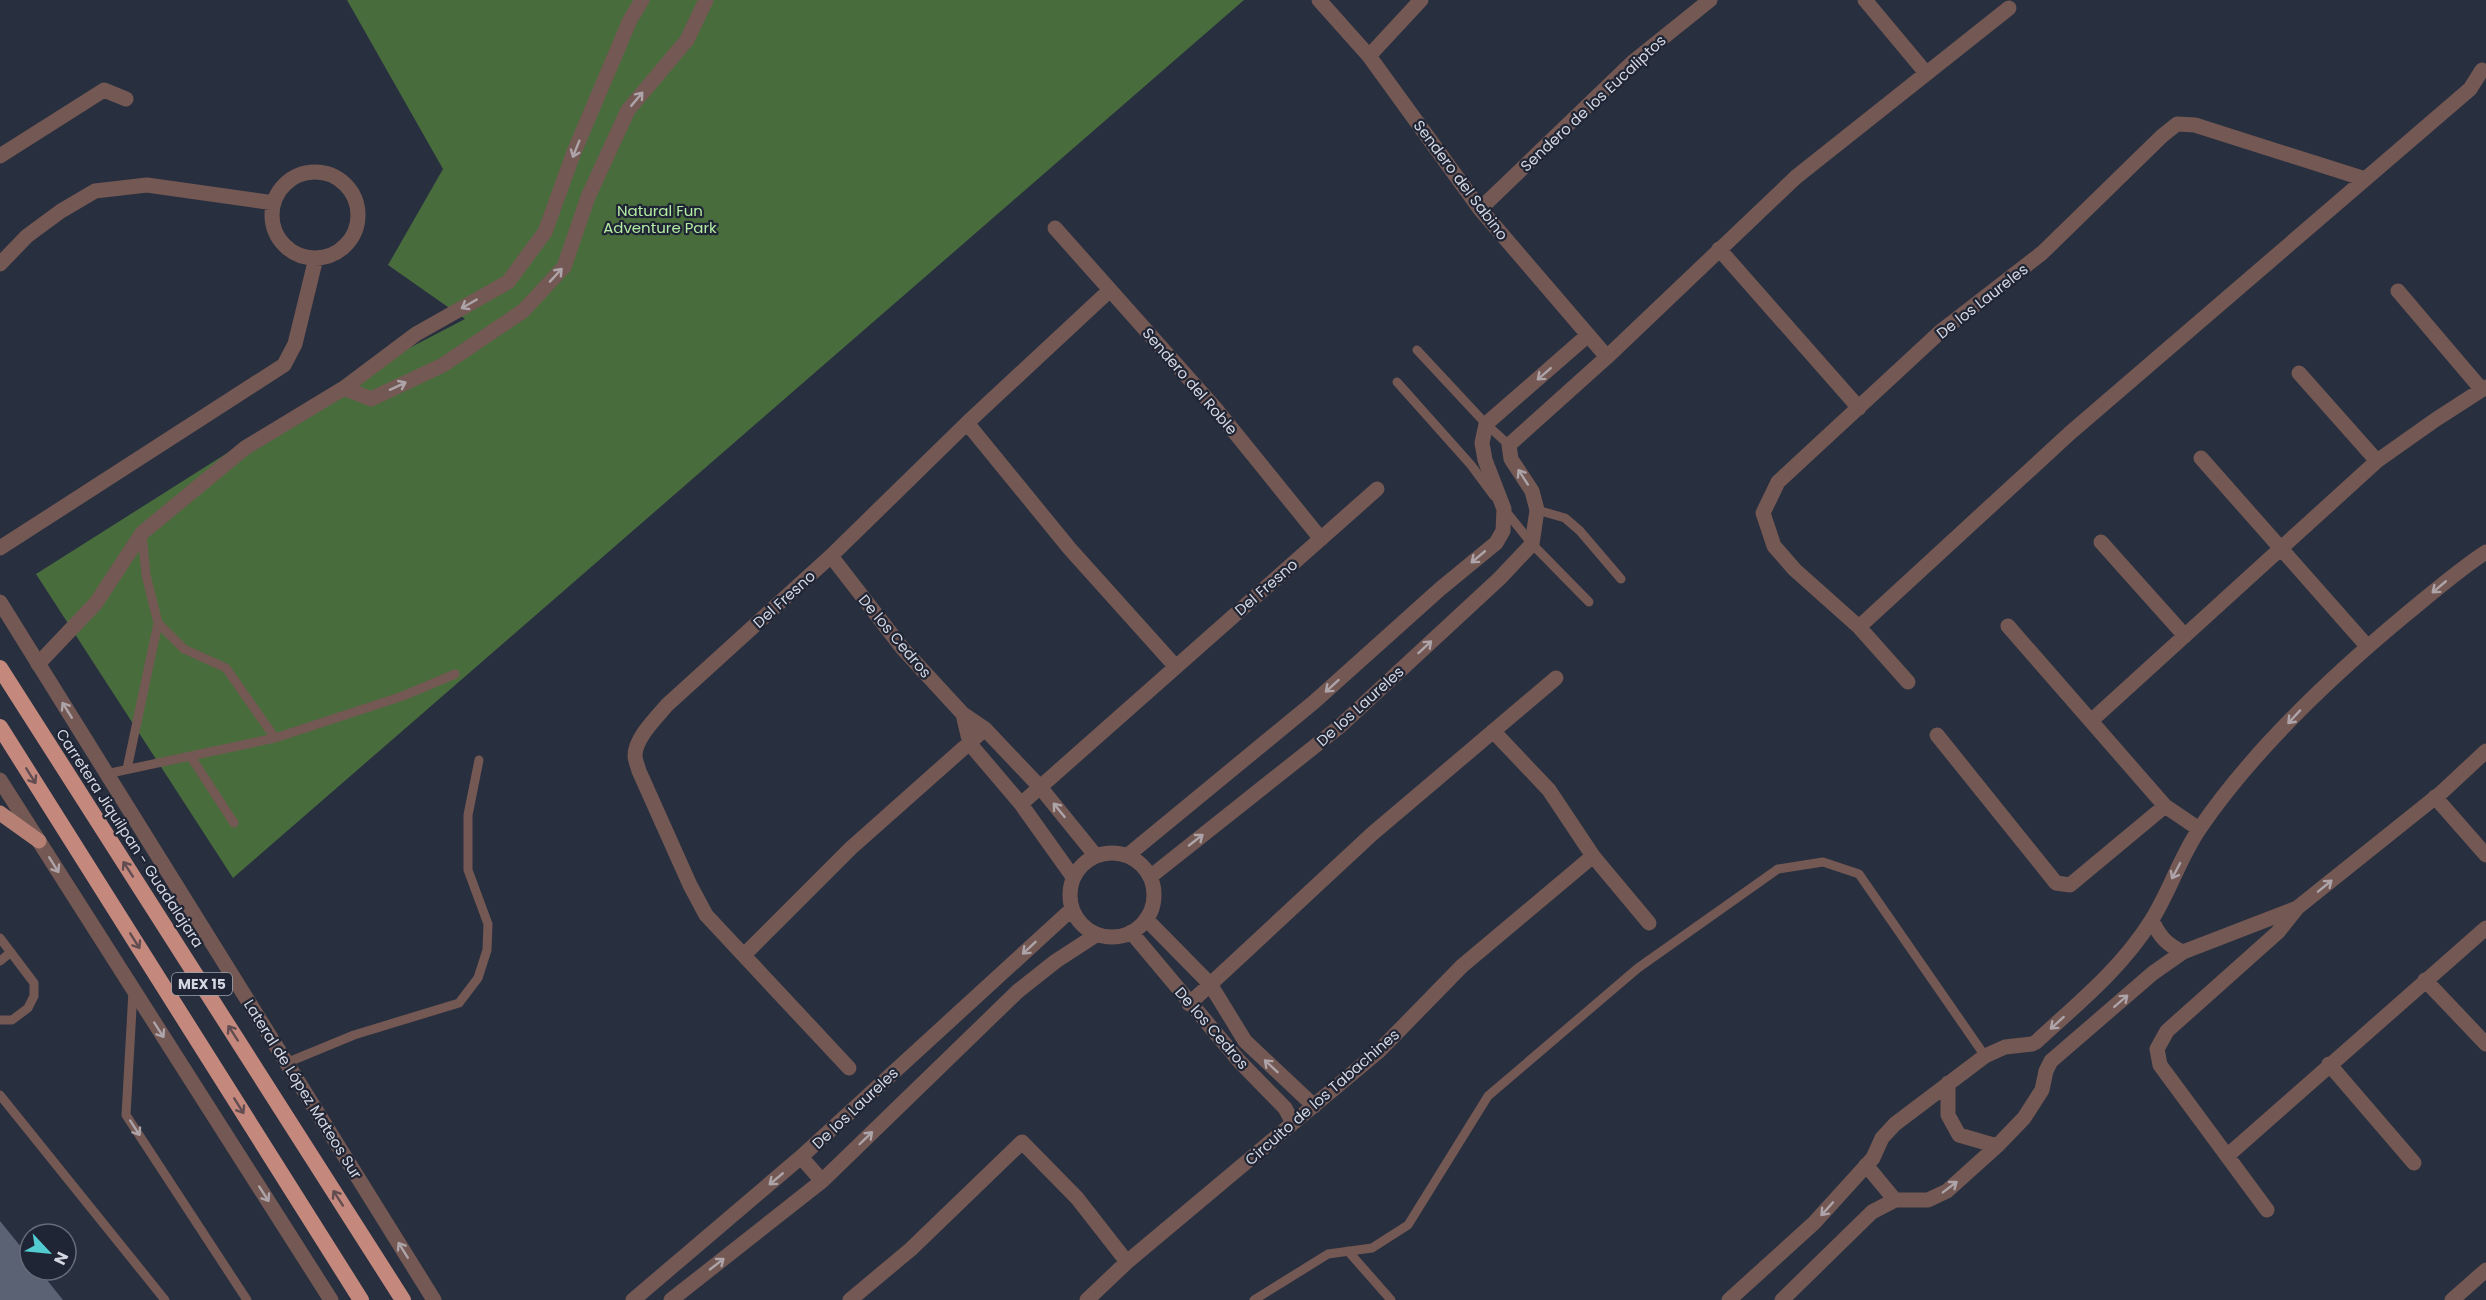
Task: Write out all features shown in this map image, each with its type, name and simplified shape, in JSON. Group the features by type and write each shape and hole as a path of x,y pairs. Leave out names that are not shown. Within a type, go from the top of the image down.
{"highway":[{"name":"Carretera Jiquilpan - Guadalajara","path":"0,668 403,1300"},
{"name":"MEX 15","path":"0,727 361,1300"}],"main road":[{"path":"0,813 39,841"}],"street":[{"path":"38,664 96,603 142,533 245,448 344,387 416,334 508,282 545,232 574,152 630,20 642,0"},
{"path":"344,387 371,399 443,365 530,304 564,267 588,197 628,110 687,39 706,0"},
{"name":"Sendero del Sabino","path":"1319,0 1369,56 1480,209 1606,357"},
{"path":"1369,56 1421,0"},
{"name":"Sendero de los Eucaliptos","path":"1480,209 1634,61 1710,0"},
{"path":"1865,0 1926,74"},
{"path":"1532,544 1538,510 1532,491 1511,459 1509,445 1606,357 1796,177 2008,8"},
{"path":"1859,627 2070,433 2470,89 2482,70"},
{"path":"0,156 104,90 126,99"},
{"name":"De los Laureles","path":"1908,682 1859,627 1795,570 1774,546 1763,513 1778,482 1940,332 2042,253 2177,124 2195,125 2365,180"},
{"path":"309,173 333,176 346,186 357,207 354,231 339,250 316,258 302,256 283,245 273,225 274,203 287,183 309,173"},
{"path":"0,264 27,236 61,211 95,191 147,185 274,203"},
{"name":"Sendero del Roble","path":"1055,228 1215,408 1321,539"},
{"path":"1719,249 1859,408"},
{"path":"0,548 284,365 295,344 316,258"},
{"name":"Del Fresno","path":"849,1068 745,954 706,915 690,885 639,771 635,755 640,741 668,705 831,556 967,423 1110,290"},
{"path":"2091,721 2377,461 2484,389 2398,291"},
{"path":"1128,855 1314,702 1440,589 1496,543 1503,531 1504,509 1485,460 1482,443 1486,424 1588,335"},
{"path":"2298,373 2377,461"},
{"path":"967,423 1070,549 1176,667"},
{"path":"2201,458 2367,646"},
{"name":"Del Fresno","path":"1021,804 1377,489"},
{"path":"2100,542 2185,636"},
{"name":"De los Laureles","path":"1150,877 1339,727 1508,570 1532,544"},
{"path":"1729,1300 1814,1224 1874,1158 1882,1138 1895,1124 1985,1056 2005,1047 2036,1042 2106,978 2152,920 2199,829 2250,765 2301,710 2367,646 2460,569 2486,552"},
{"name":"De los Cedros","path":"831,556 903,649 963,714 985,729 1040,787 1096,856"},
{"name":"Lateral de López Mateos Sur","path":"0,602 5,614 434,1300"},
{"path":"2008,626 2165,806 2199,829"},
{"path":"1189,1004 1372,834 1556,678"},
{"name":"De los Cedros","path":"963,714 970,744 1021,804 1073,877"},
{"path":"745,954 851,848 985,729"},
{"path":"1493,732 1549,790 1593,856 1649,922"},
{"path":"1937,735 2056,883 2070,885 2165,806"},
{"path":"2267,1210 2160,1065 2157,1049 2167,1030 2278,933 2297,908 2435,797 2486,751"},
{"path":"0,780 331,1300"},
{"path":"2435,797 2486,855"},
{"path":"1112,852 1128,855 1144,868 1150,877 1153,887 1153,904 1146,919 1131,932 1115,937 1096,934 1082,925 1072,909 1069,892 1073,877 1084,863 1096,856 1112,852"},
{"name":"Circuito de los Tabachines","path":"1087,1300 1127,1262 1379,1051 1462,966 1593,856"},
{"path":"1782,1300 1872,1212 1895,1200 1928,1200 1947,1191 2024,1118 2042,1090 2046,1071 2051,1061 2153,973 2183,952 2297,908"},
{"name":"De los Laureles","path":"633,1300 801,1157 1072,909"},
{"name":"De los Cedros","path":"1146,919 1210,984 1245,1041 1314,1106"},
{"path":"2152,920 2159,935 2169,946 2183,952"},
{"path":"2227,1156 2486,928"},
{"name":"De los Cedros","path":"1131,932 1189,1004 1211,1026 1240,1062 1285,1108 1293,1123"},
{"name":"De los Laureles","path":"671,1300 822,1181 1018,990 1096,934"},
{"path":"2425,980 2486,1044"},
{"path":"2329,1064 2414,1162"},
{"path":"1948,1083 1948,1115 1959,1135 1997,1146"},
{"path":"850,1300 911,1249 1022,1142 1077,1198 1127,1262"},
{"path":"801,1157 822,1181"},
{"path":"1866,1165 1895,1200"},
{"path":"680,1260 697,1280"},
{"path":"2452,1300 2486,1270"}],"lane":[{"path":"1417,350 1486,424 1509,445"},
{"path":"1397,382 1470,465 1532,544 1589,602"},
{"path":"1538,510 1565,518 1580,531 1621,579"},
{"path":"127,769 158,623 147,575 142,533"},
{"path":"158,623 184,649 226,668 275,738"},
{"path":"106,774 275,738 403,696 455,674"},
{"path":"191,757 234,822"},
{"path":"286,1063 354,1035 459,1003 478,978 487,950 488,924 468,870 468,815 479,760"},
{"path":"1254,1300 1328,1254 1372,1248 1408,1225 1488,1096 1638,968 1778,869 1823,862 1859,874 1985,1056"},
{"path":"0,938 34,983 34,996 28,1008 12,1020 0,1020"},
{"path":"0,961 11,952"},
{"path":"133,989 126,1115 247,1300"},
{"path":"0,1095 165,1300"},
{"path":"1348,1251 1391,1300"}],"green space":[{"name":"Natural Fun Adventure Park","path":"347,0 1244,0 233,878 36,574 319,395 465,319 388,265 443,169"}],"building":[{"path":"0,1221 18,1243 18,1282 49,1282 63,1300 0,1300"}]}
